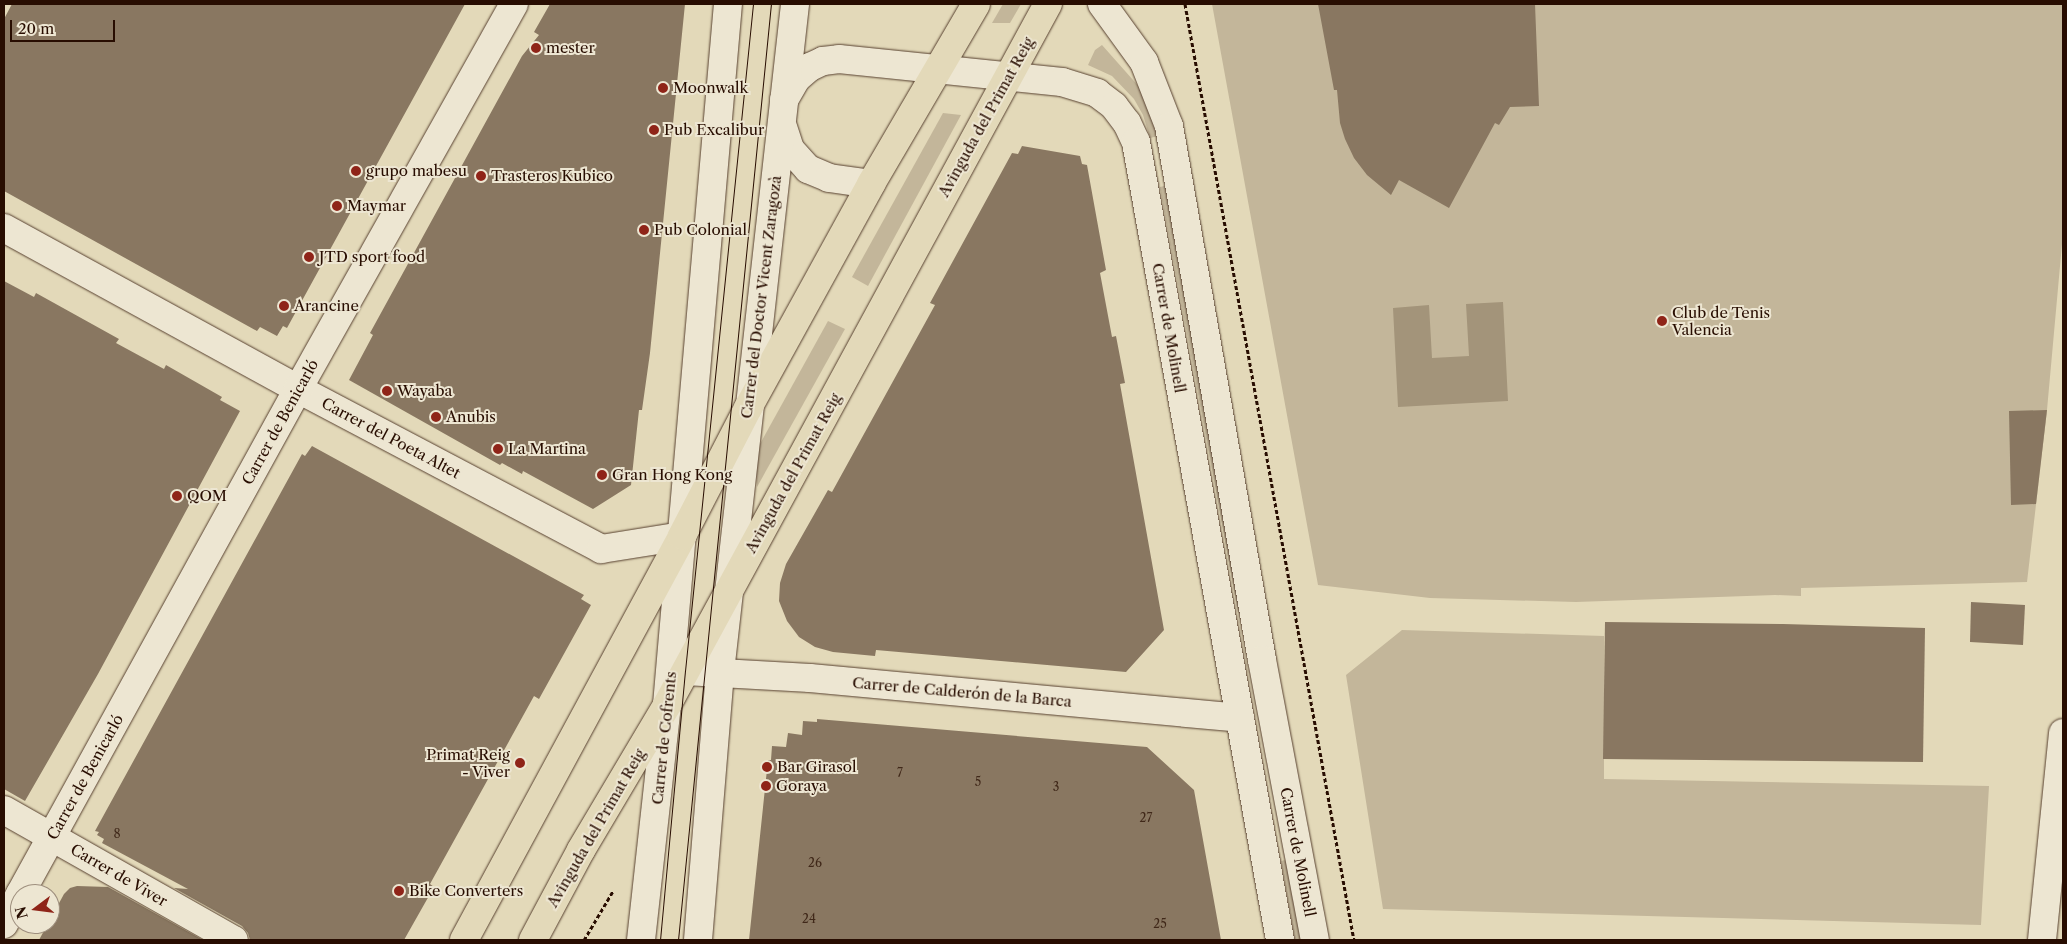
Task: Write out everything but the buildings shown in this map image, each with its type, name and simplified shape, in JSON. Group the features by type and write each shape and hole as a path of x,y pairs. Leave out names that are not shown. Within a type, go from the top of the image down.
{"main road":[{"path":"464,940 682,536 748,408 871,184 976,4"},
{"name":"Avinguda del Primat Reig","path":"533,940 581,850 667,705 1048,4"}],"street":[{"name":"Carrer de Benicarló","path":"26,884 298,389 514,4"},
{"path":"682,536 728,4"},
{"name":"Carrer del Doctor Vicent Zaragozà","path":"728,591 795,4"},
{"name":"Carrer de Molinell","path":"1102,4 1144,62 1169,126 1262,660 1315,940"},
{"name":"Carrer de Molinell","path":"783,108 796,80 810,67 839,58 1062,82 1096,93 1114,106 1127,123 1136,142 1280,940"},
{"path":"783,108 782,128 790,149 808,169 829,178 871,184"},
{"name":"Carrer del Poeta Altet","path":"4,228 298,389 601,549 682,536"},
{"name":"Carrer de Cofrents","path":"641,940 667,705 682,536"},
{"path":"698,940 728,591"},
{"path":"1230,666 1262,660"},
{"name":"Carrer de Calderón de la Barca","path":"685,671 810,678 1240,718"},
{"path":"2042,940 2063,733"},
{"path":"1249,770 1282,765"},
{"name":"Carrer de Viver","path":"4,810 234,940"},
{"name":"Carrer de Benicarló","path":"4,924 10,913"}],"path":[{"path":"1185,4 1354,940"},
{"path":"584,940 618,882"}],"shaded area":[{"path":"1003,4 1021,4 1010,23 992,23"},
{"name":"Club de Tenis Valencia","path":"1212,4 2063,4 2063,233 2047,410 2027,582 1801,588 1801,596 1775,595 1576,602 1430,598 1318,585"},
{"path":"1102,45 1141,89 1162,135 1150,138 1143,115 1134,99 1112,76 1088,65 1095,50"},
{"path":"943,113 961,115 868,286 852,277"},
{"path":"1169,185 1243,616 1238,612 1160,187"},
{"path":"1503,302 1508,401 1398,407 1393,308 1429,305 1432,358 1469,356 1466,304"},
{"path":"828,321 845,329 757,487 755,453"},
{"path":"1402,630 1604,636 1604,779 1989,786 1981,925 1383,909 1346,675"},
{"path":"1290,859 1305,940 1295,940 1281,861"}],"tram line":[{"path":"660,940 685,671 753,4"},
{"path":"678,940 771,4"}],"place":[{"name":"mester","path":"536,48"},
{"name":"Moonwalk","path":"663,88"},
{"name":"Pub Excalibur","path":"654,130"},
{"name":"grupo mabesu","path":"356,171"},
{"name":"Trasteros Kubico","path":"481,176"},
{"name":"Maymar","path":"337,206"},
{"name":"Pub Colonial","path":"644,230"},
{"name":"JTD sport food","path":"309,257"},
{"name":"Arancine","path":"284,306"},
{"name":"Club de Tenis Valencia","path":"1662,321"},
{"name":"Wayaba","path":"387,391"},
{"name":"Anubis","path":"436,417"},
{"name":"La Martina","path":"498,449"},
{"name":"Gran Hong Kong","path":"602,475"},
{"name":"QOM","path":"177,496"},
{"name":"Primat Reig - Viver","path":"520,763"},
{"name":"Bar Girasol","path":"767,767"},
{"name":"Goraya","path":"766,786"},
{"name":"Bike Converters","path":"399,891"}]}
